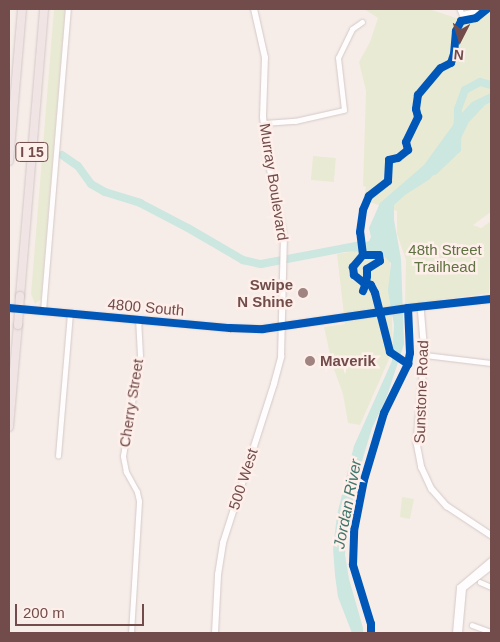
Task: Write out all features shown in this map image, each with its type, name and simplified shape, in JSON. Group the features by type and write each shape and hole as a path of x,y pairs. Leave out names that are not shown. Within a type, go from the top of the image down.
{"highway":[{"name":"I 15","path":"9,161 22,9"},
{"name":"I 15","path":"9,427 44,9"}],"street":[{"path":"43,311 68,9"},
{"name":"Murray Boulevard","path":"254,9 265,58 264,123 270,172 282,226 284,256 280,327"},
{"path":"460,9 462,14 476,10"},
{"path":"264,123 295,121 344,110 338,58 352,29 362,22"},
{"name":"4800 South","path":"9,308 236,329 280,327 404,308 491,299"},
{"name":"Sunstone Road","path":"421,306 424,355 417,443 422,468 432,488 447,506 491,535"},
{"path":"58,456 70,313"},
{"name":"Cherry Street","path":"130,633 139,501 126,472 122,456 140,356 138,320"},
{"name":"500 West","path":"215,633 221,550 280,366 280,327"},
{"path":"424,355 491,363"},
{"path":"455,633 459,587 491,560"},
{"path":"459,633 463,588 491,566"},
{"path":"480,582 491,587"},
{"path":"472,625 491,632"}],"green space":[{"path":"54,9 65,9 41,299 35,304 31,294"},
{"name":"48th Street Trailhead","path":"364,9 429,9 471,23 491,13 491,212 473,225 481,228 491,221 489,293 405,305 406,260 397,234 397,211 363,200 366,187 363,186 366,91 359,62 370,42 378,18"},
{"path":"313,156 336,158 334,182 311,180"},
{"path":"367,249 380,251 390,261 393,350 360,425 348,423 343,394 332,364 324,327 345,324 337,254"},
{"path":"402,497 414,499 410,519 400,517"}],"water":[{"path":"491,93 491,102 485,105 469,122 460,140 430,179 405,195 394,205 394,220 401,259 404,344 386,399 372,428 359,471 347,529 345,555 349,579 363,628 363,633 352,633 338,597 335,575 333,549 337,515 354,446 392,361 394,325 388,291 391,263 382,254 374,251 338,252 369,241 371,237 369,228 380,203 424,165 472,102"}],"waterway":[{"name":"Jordan River","path":"434,171 457,149 458,109 465,90 480,82 491,85"},
{"path":"62,155 78,166 91,184 105,192 140,203 243,260 261,264 361,245"}],"cycle path":[{"path":"363,255 360,232 363,210 369,196 388,181 389,160 398,158 408,150 406,142 418,117 416,109 418,95 441,68 451,63 454,54 456,31 461,21 476,18 487,9"},
{"path":"363,291 366,283 367,269 380,261 379,255 363,255 353,267 354,275 364,283 366,283 371,285 375,293 390,352 408,364"},
{"path":"9,308 230,328 263,329 408,308 491,299"},
{"path":"371,633 371,624 353,565 354,531 364,480 384,413 408,364 410,353 408,308"}],"place":[{"name":"Swipe N Shine","path":"303,293"},
{"name":"Maverik","path":"310,361"}]}
